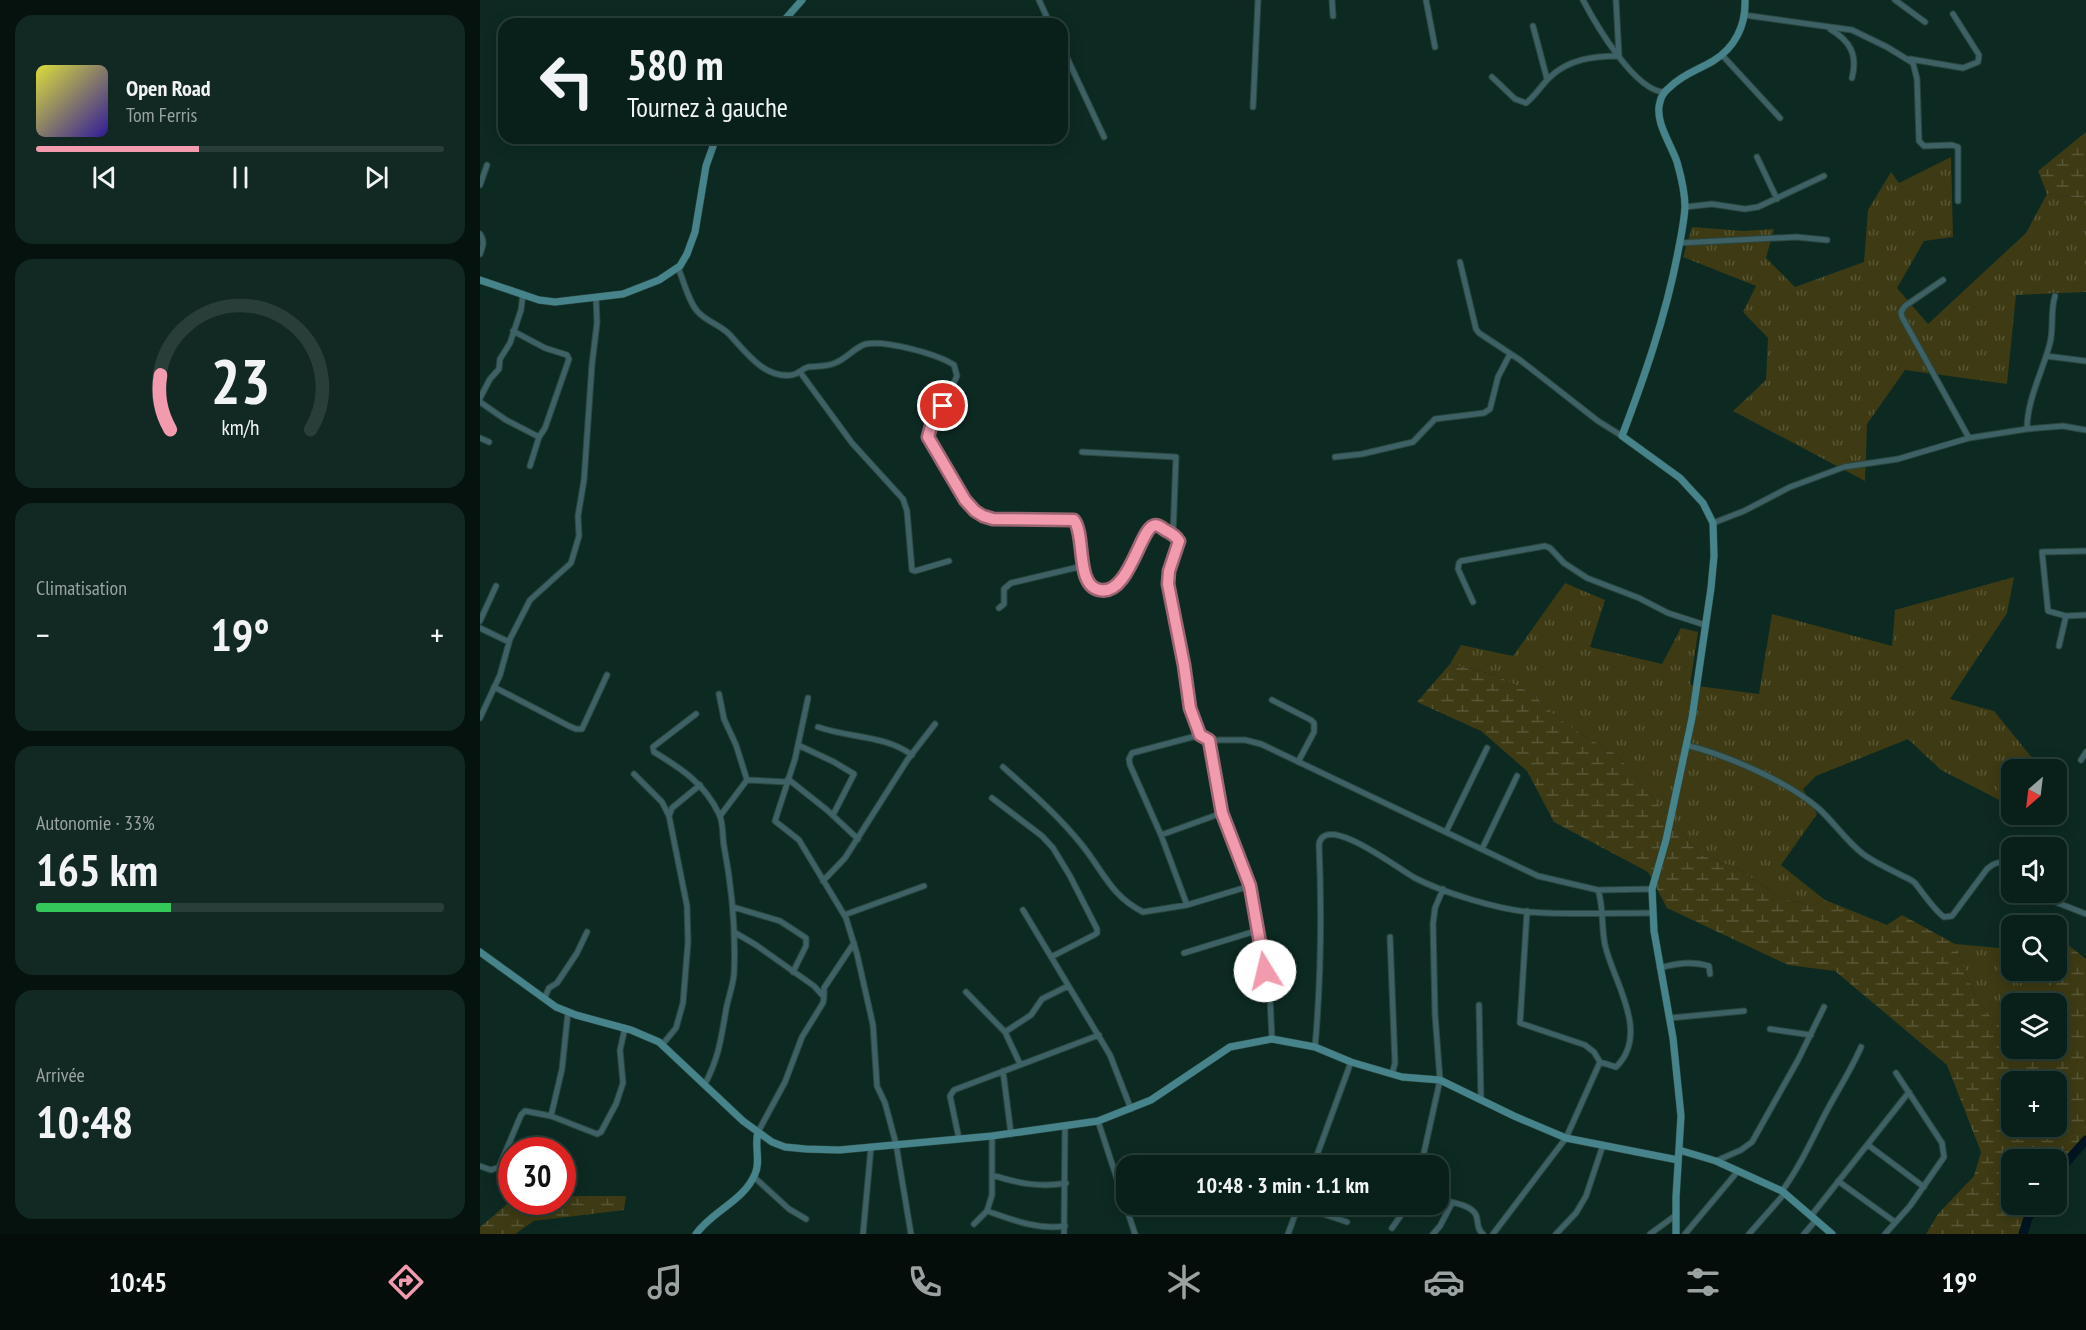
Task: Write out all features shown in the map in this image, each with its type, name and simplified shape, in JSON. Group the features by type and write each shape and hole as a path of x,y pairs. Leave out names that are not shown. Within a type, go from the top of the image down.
{"street":[{"path":"786,18 802,0"},
{"path":"1039,0 1047,18"},
{"path":"1253,107 1258,0"},
{"path":"1332,0 1333,16"},
{"path":"1426,0 1435,47"},
{"path":"1583,0 1604,38 1619,56 1647,86 1652,90 1664,92"},
{"path":"1616,0 1619,56"},
{"path":"1622,436 1658,332 1680,243 1685,207 1677,164 1660,122 1658,111 1660,100 1664,92 1687,73 1722,55 1743,24 1744,0"},
{"path":"1895,0 1925,22"},
{"path":"1744,15 1852,30 1908,59 1963,68 1978,62 1978,55 1953,14"},
{"path":"1533,26 1548,79"},
{"path":"1829,28 1846,39 1851,47 1854,57 1852,78"},
{"path":"1722,55 1780,118"},
{"path":"1492,77 1515,99 1526,103 1561,68 1580,60 1599,56 1619,56"},
{"path":"1908,59 1916,68 1919,141 1924,146 1952,145 1959,149 1958,201"},
{"path":"1068,60 1104,137"},
{"path":"480,280 555,302 623,294 659,280 678,268 687,254 695,232 706,166 714,144"},
{"path":"1757,157 1777,199"},
{"path":"480,185 487,165"},
{"path":"1685,207 1712,204 1745,209 1758,207 1824,176"},
{"path":"480,234 483,238 483,245 480,254"},
{"path":"1680,243 1796,237 1827,240"},
{"path":"1460,262 1476,329 1590,415 1680,478 1703,503 1713,523 1714,556 1692,718 1666,840 1652,889 1660,968 1670,1018 1681,1116 1676,1234"},
{"path":"678,268 695,309 726,332 757,363 782,374 791,375 805,368 833,364 869,344 883,344 925,353 954,365 957,376 931,426 928,437 965,500 975,511 993,519 1074,520 1079,530 1083,566 1089,584 1101,591 1113,588 1127,570 1150,527 1159,526 1173,535 1179,544 1169,571 1168,584 1190,708 1200,735 1209,740 1252,741 1538,876 1598,890 1652,889"},
{"path":"1943,280 1905,306 1901,312 1969,438"},
{"path":"523,294 521,310 510,343 500,359 498,370 487,384 480,400 506,420 539,437"},
{"path":"2027,429 2027,415 2050,341 2055,296"},
{"path":"480,718 500,675 509,642 530,600 571,563 579,536 578,516 584,480 597,323 596,297"},
{"path":"513,330 545,348 569,357 530,466"},
{"path":"1335,457 1362,454 1413,442 1435,419 1484,413 1490,410 1498,377 1510,354"},
{"path":"2046,356 2086,361"},
{"path":"800,372 852,443 903,499 907,511 913,571 949,561"},
{"path":"1713,523 1744,512 1790,487 1844,467 1898,459 1969,438 2063,426 2086,430 2086,437"},
{"path":"480,438 489,442"},
{"path":"1082,452 1176,457 1173,535"},
{"path":"1473,602 1458,569 1461,561 1545,546 1587,578 1639,598 1668,613 1705,625"},
{"path":"2086,551 2042,552 2048,611 2066,616 2086,615"},
{"path":"999,608 1004,604 1004,589 1011,583 1083,566"},
{"path":"480,621 496,586"},
{"path":"2059,646 2066,616"},
{"path":"480,628 509,642"},
{"path":"494,687 576,729 582,729 607,675"},
{"path":"719,694 724,719 736,745 747,780"},
{"path":"808,698 795,759 775,821 800,840 844,915 854,943 873,1025 877,1086 885,1103 896,1144 911,1234"},
{"path":"1272,700 1314,723 1314,732 1298,762"},
{"path":"696,714 653,747 654,752 680,767 700,785 720,816 729,869 733,907 734,972 722,1043 715,1065 705,1084"},
{"path":"823,881 845,858 934,724"},
{"path":"818,727 831,732 899,745 912,754"},
{"path":"1187,905 1129,759 1132,753 1200,735"},
{"path":"1209,740 1222,813 1250,886 1270,998 1272,1039"},
{"path":"798,745 854,774 833,814"},
{"path":"1686,745 1745,766 1795,792 1815,806 1861,852 1915,883 1944,917 1952,916 1981,878 1994,864 2001,863"},
{"path":"1446,832 1487,748"},
{"path":"2081,760 2086,752"},
{"path":"1003,767 1047,806 1083,846 1120,898 1143,912 1187,905 1250,886"},
{"path":"634,774 662,802 669,816 682,877 688,942 683,1003 676,1028 662,1045"},
{"path":"1482,849 1517,776"},
{"path":"747,780 787,781 833,814 858,839"},
{"path":"720,816 747,780"},
{"path":"669,816 672,808 700,785"},
{"path":"992,798 1053,848 1097,929 1094,935 1051,957"},
{"path":"1161,835 1222,813"},
{"path":"1315,1047 1320,998 1322,934 1320,839 1328,834 1343,836 1356,842 1416,879 1482,902 1527,912 1653,913"},
{"path":"844,915 924,886"},
{"path":"1423,1155 1440,1080 1435,1014 1433,924 1435,908 1443,889"},
{"path":"1527,912 1520,1023 1585,1045 1594,1052 1600,1062 1612,1066 1618,1065 1631,1040 1631,1033 1625,1001 1606,950 1602,930 1602,906 1598,890"},
{"path":"2058,903 2086,914"},
{"path":"733,907 780,921 806,938 806,946 793,972"},
{"path":"1023,910 1099,1035 1131,1109"},
{"path":"1184,953 1259,930"},
{"path":"544,999 549,988 556,985 577,953 587,932"},
{"path":"734,932 756,945 821,992 824,997"},
{"path":"1390,937 1395,1063 1392,1074"},
{"path":"699,1233 703,1224 738,1197 757,1172 756,1138 758,1132 785,1082 798,1046 823,1003 824,988 854,943"},
{"path":"481,957 544,999 568,1012 625,1028 662,1045 743,1121 772,1142 785,1147 839,1150 1011,1134 1098,1121 1151,1100 1230,1047 1272,1039 1315,1047 1351,1062 1392,1074 1440,1080 1566,1138 1678,1160"},
{"path":"1660,968 1677,963 1697,963 1709,966 1710,974"},
{"path":"1005,1032 1031,1015 1042,999 1068,986"},
{"path":"966,993 1005,1032 1020,1064"},
{"path":"1479,1005 1481,1100"},
{"path":"1716,1161 1741,1150 1752,1142 1824,1007"},
{"path":"1670,1018 1744,1011"},
{"path":"551,1116 562,1069 568,1012"},
{"path":"480,1166 491,1170 499,1167 522,1112 528,1111 551,1116 597,1134 604,1130 623,1083 620,1050 625,1028"},
{"path":"1770,1029 1811,1035"},
{"path":"959,1139 951,1093 1020,1064 1099,1035"},
{"path":"1749,1234 1784,1192 1807,1153 1861,1047"},
{"path":"1317,1155 1351,1062"},
{"path":"1493,1234 1566,1138 1600,1062"},
{"path":"1003,1071 1011,1134"},
{"path":"1886,1234 1941,1165 1944,1157 1942,1143 1896,1074"},
{"path":"1804,1234 1838,1181 1909,1092"},
{"path":"1098,1121 1135,1234"},
{"path":"1064,1234 1065,1126"},
{"path":"974,1224 987,1211 992,1194 992,1136"},
{"path":"1556,1234 1576,1213 1586,1196 1603,1145"},
{"path":"1868,1145 1924,1187"},
{"path":"862,1234 871,1147"},
{"path":"1679,1150 1716,1161 1784,1192 1832,1234"},
{"path":"1685,1234 1738,1171"},
{"path":"992,1175 1032,1185 1066,1184"},
{"path":"754,1177 789,1209 806,1219"},
{"path":"1838,1181 1895,1222"},
{"path":"1449,1202 1473,1211 1476,1214 1477,1227 1483,1234"},
{"path":"1433,1234 1452,1203"},
{"path":"987,1211 1026,1224 1051,1228 1065,1226"},
{"path":"1288,1234 1295,1215"},
{"path":"1327,1215 1347,1222"},
{"path":"1392,1228 1401,1215"},
{"path":"1650,1234 1676,1215"}],"green space":[{"path":"2086,132 2086,199 2047,194 2038,171"},
{"path":"1951,157 1953,237 1924,241 1897,288 1928,324 2026,233 2047,194 2086,199 2086,292 2016,295 2007,384 1905,370 1867,424 1865,481 1733,411 1766,380 1768,338 1743,312 1756,286 1683,257 1692,227 1744,231 1774,229 1766,258 1795,287 1864,262 1868,210 1891,172 1899,183"},
{"path":"2014,577 2007,613 1950,699 1994,711 2033,759 2001,759 2001,801 1941,770 1908,739 1816,776 1803,789 1817,814 1781,865 1825,900 1812,906 1783,899 1737,868 1701,855 1617,755 1555,716 1534,695 1496,675 1450,664 1461,645 1513,656 1565,583 1605,600 1590,647 1662,664 1681,628 1698,632 1690,685 1759,694 1772,614 1892,646 1895,610"},
{"path":"1450,664 1496,675 1534,695 1555,716 1617,755 1701,855 1737,868 1783,899 1812,906 1825,900 1887,925 1902,915 1955,944 1975,996 1994,1021 2001,1023 2001,1059 2067,1059 2067,993 2051,993 2052,981 2067,981 2067,944 2086,959 2086,1140 2067,1162 2067,1149 2001,1149 2001,1215 2030,1215 2023,1234 1926,1234 1938,1214 1974,1176 1981,1152 1947,1065 1835,971 1788,965 1667,908 1648,872 1554,822 1527,771 1481,731 1417,702"},
{"path":"1955,944 2001,948 2001,981 2052,981 2051,993 2001,993 2001,1023 1994,1021 1975,996"},
{"path":"576,1196 626,1196 624,1210 534,1221 515,1234 480,1234 480,1227 498,1212 498,1215 576,1215"}],"waterway":[{"path":"2067,1162 2086,1140"},
{"path":"2023,1234 2030,1215"}],"route":[{"path":"943,406 928,433 929,442 965,500 975,511 993,519 1074,520 1079,530 1086,578 1094,588 1101,591 1113,588 1137,554 1150,527 1159,526 1179,541 1169,571 1168,584 1190,708 1200,735 1209,740 1222,813 1250,886 1265,971"}]}
